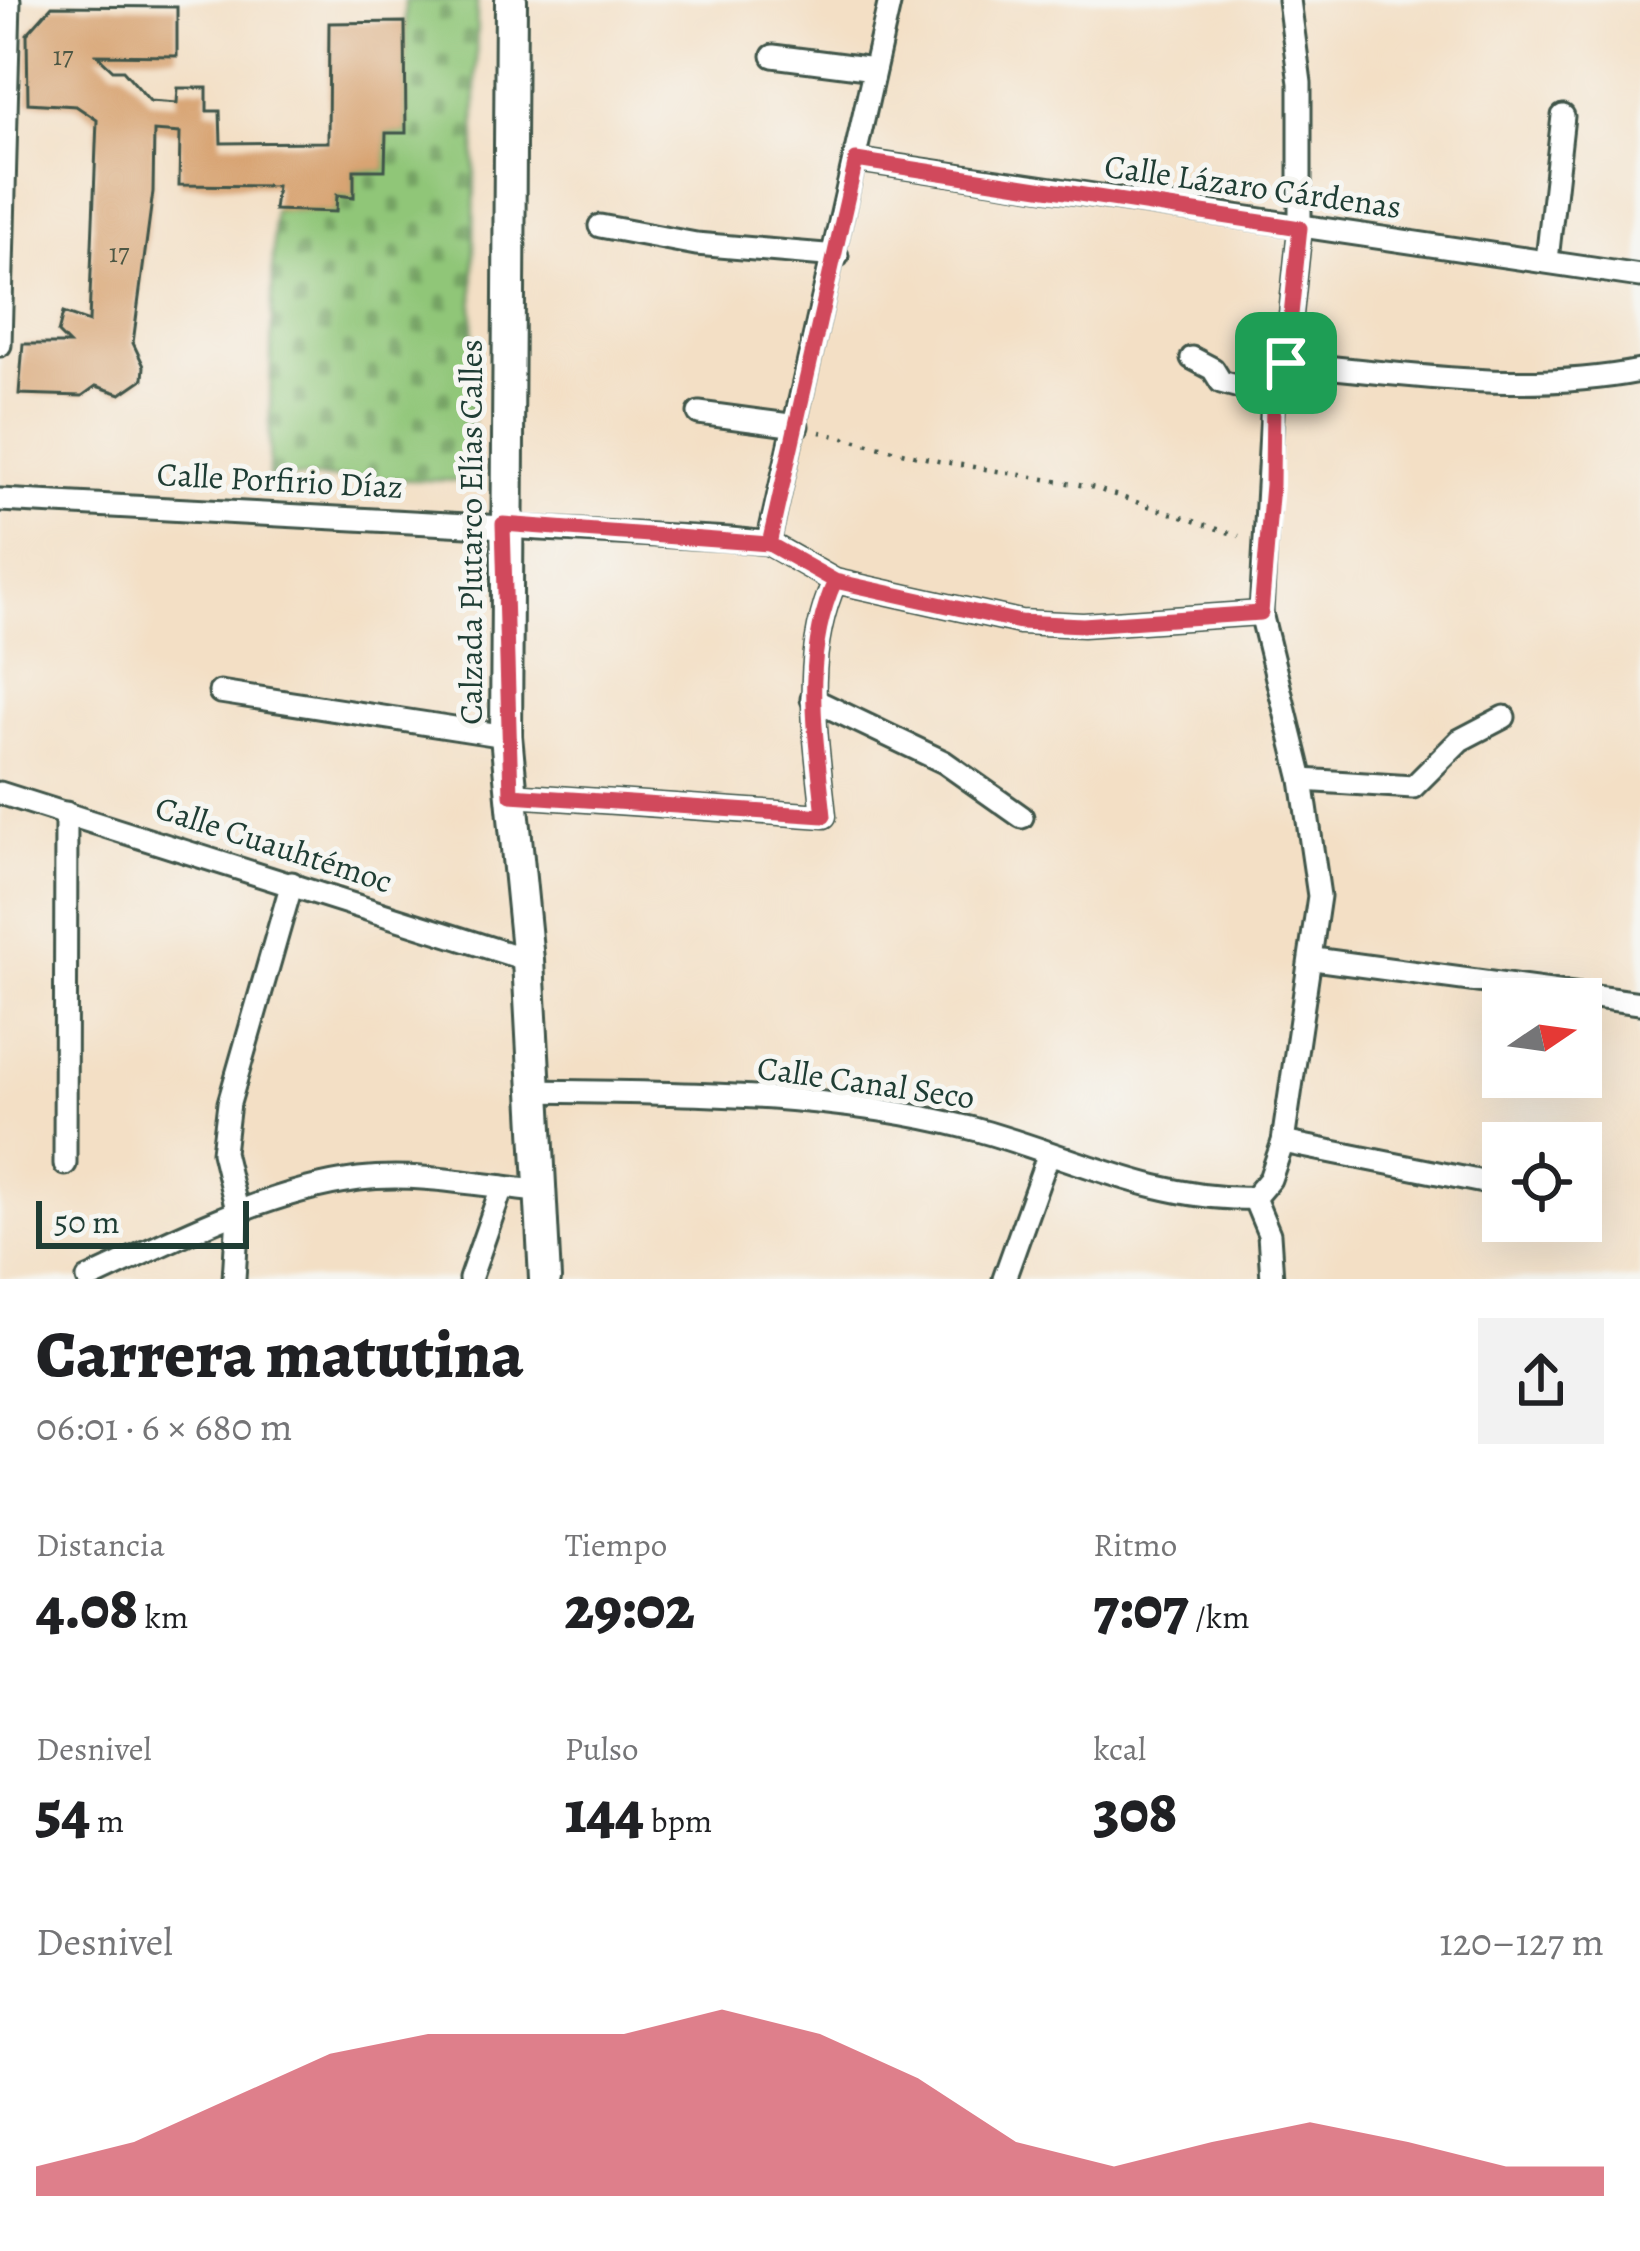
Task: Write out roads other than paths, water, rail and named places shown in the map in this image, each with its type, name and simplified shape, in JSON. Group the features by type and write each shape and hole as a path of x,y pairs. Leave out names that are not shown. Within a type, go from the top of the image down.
{"main road":[{"name":"Calzada Plutarco Elías Calles","path":"511,0 503,524 506,736 528,960 536,1191 545,1279"}],"street":[{"path":"0,345 0,171 9,0"},
{"path":"769,544 890,0"},
{"path":"1272,1279 1269,1234 1254,1198 1270,1179 1283,1142 1314,959 1319,896 1302,780 1261,613 1273,396 1286,363 1300,228 1300,83 1289,0"},
{"path":"772,56 874,69"},
{"path":"1547,260 1563,116"},
{"name":"Calle Lázaro Cárdenas","path":"856,160 1640,276"},
{"path":"600,226 696,244 836,256"},
{"path":"1192,358 1239,390 1273,396"},
{"path":"1286,363 1511,384 1564,383 1640,371"},
{"path":"699,412 797,426"},
{"name":"Calle Porfirio Díaz","path":"0,500 503,524 769,544 835,581 1020,622 1083,625 1261,613"},
{"path":"511,795 824,816 812,699 819,617 835,581"},
{"path":"220,692 506,736"},
{"path":"812,699 944,762 1022,817"},
{"path":"1302,780 1413,787 1460,740 1504,717"},
{"name":"Calle Cuauhtémoc","path":"0,793 528,960"},
{"path":"65,1164 66,813"},
{"path":"234,1279 238,1214 223,1152 229,1103 292,883"},
{"path":"1314,959 1640,1004"},
{"name":"Calle Canal Seco","path":"531,1090 699,1093 890,1112 973,1129 1048,1156 1215,1199 1254,1198"},
{"path":"1283,1142 1482,1182"},
{"path":"1004,1279 1048,1156"},
{"path":"88,1279 238,1214 359,1179 422,1178 536,1191"},
{"path":"470,1279 502,1187"}]}
